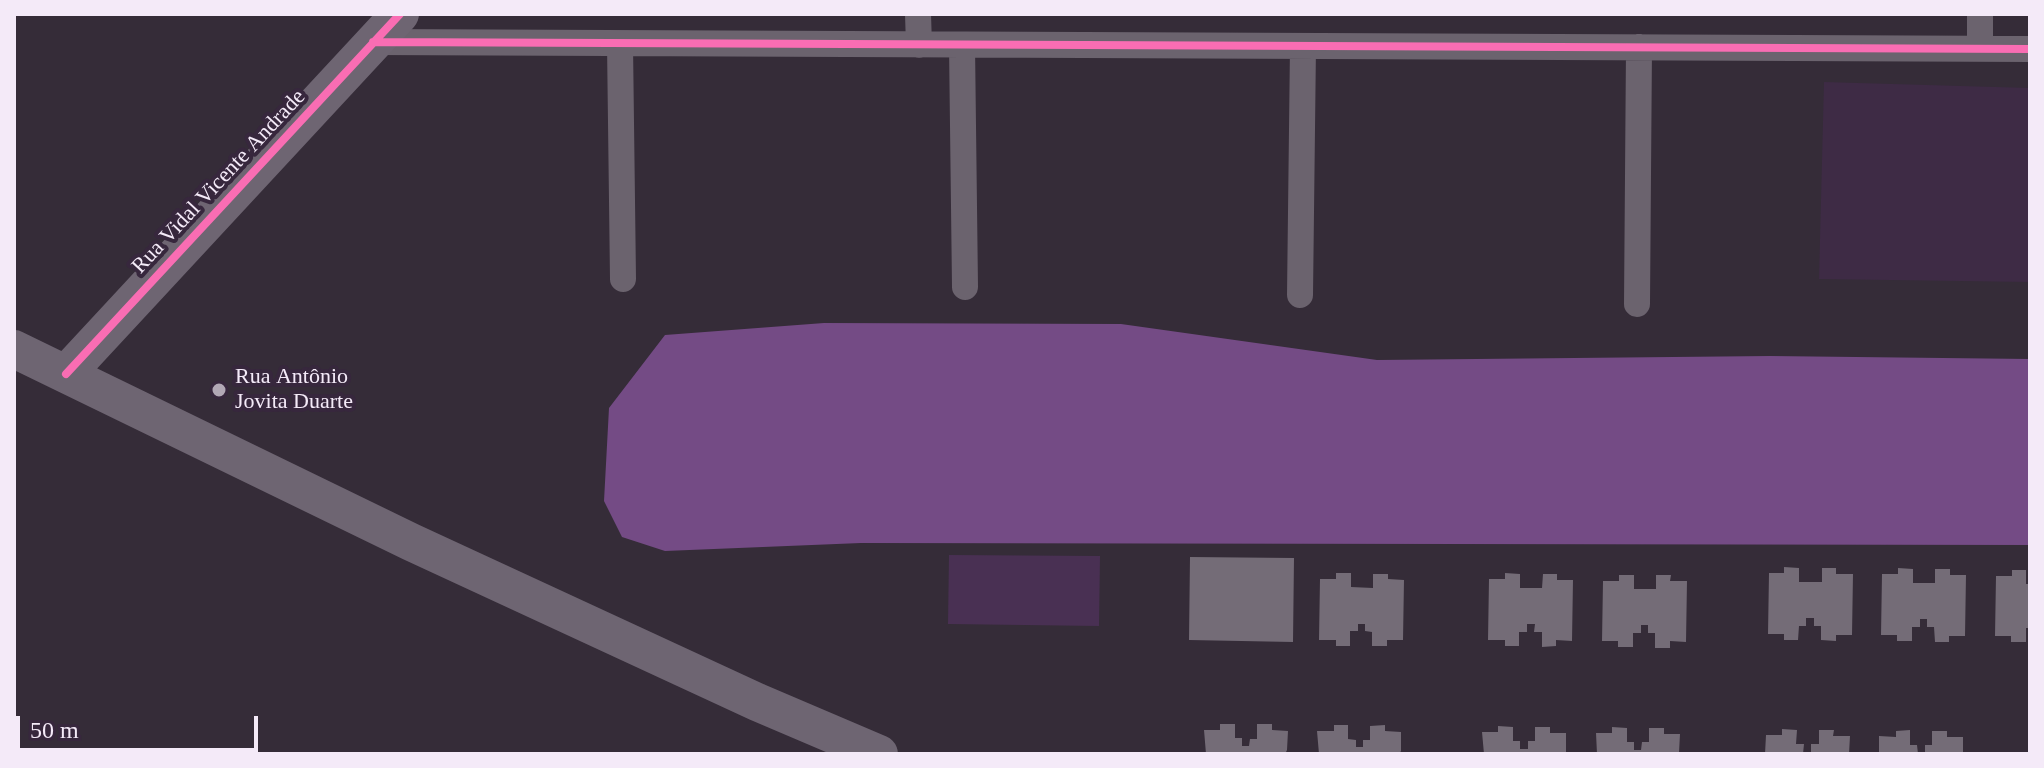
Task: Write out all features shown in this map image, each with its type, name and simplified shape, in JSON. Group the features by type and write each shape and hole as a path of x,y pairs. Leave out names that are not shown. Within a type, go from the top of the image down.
{"main road":[{"name":"Rua Vidal Vicente Andrade","path":"66,374 400,14"},
{"path":"14,349 426,549 757,702 879,754"}],"street":[{"path":"918,14 919,45"},
{"path":"1980,14 1980,48"},
{"path":"373,42 2030,49"},
{"path":"620,44 623,279"},
{"path":"962,45 965,287"},
{"path":"1300,295 1303,46"},
{"path":"1637,304 1639,47"}],"shaded area":[{"path":"1824,82 2030,88 2030,282 1819,279"},
{"path":"824,323 1121,324 1377,360 1770,356 2030,359 2030,545 861,543 665,551 622,537 604,501 609,408 665,335"},
{"path":"949,555 1100,556 1099,626 948,624"}],"building":[{"path":"1190,557 1294,558 1293,642 1189,640"},
{"path":"1784,567 1799,568 1799,582 1822,582 1822,568 1836,568 1836,574 1853,574 1852,635 1836,635 1836,641 1821,640 1821,626 1814,626 1814,618 1806,618 1806,626 1799,626 1798,640 1784,640 1784,634 1768,634 1769,573 1784,573"},
{"path":"1898,568 1913,569 1913,583 1935,583 1935,569 1950,569 1950,575 1966,575 1965,636 1949,636 1949,642 1935,642 1934,627 1927,627 1927,619 1920,619 1920,627 1912,627 1912,641 1897,641 1897,635 1881,635 1882,574 1898,574"},
{"path":"2012,570 2026,570 2026,584 2030,584 2030,628 2026,628 2026,642 2011,642 2011,636 1995,636 1996,576 2012,576"},
{"path":"1336,573 1351,573 1351,587 1373,588 1373,574 1388,574 1388,579 1404,580 1403,640 1387,640 1387,646 1372,646 1372,632 1365,631 1365,624 1358,624 1358,631 1350,631 1350,646 1336,646 1336,640 1319,640 1320,579 1336,579"},
{"path":"1505,573 1520,574 1520,588 1542,588 1543,574 1557,574 1557,580 1573,580 1572,641 1556,640 1556,646 1542,647 1542,632 1534,632 1535,624 1527,624 1527,632 1519,632 1519,646 1505,646 1505,640 1488,640 1489,579 1505,579"},
{"path":"1619,575 1634,575 1634,589 1656,589 1656,575 1671,575 1670,581 1687,581 1686,642 1670,641 1670,648 1655,648 1655,633 1648,633 1648,625 1641,625 1641,633 1633,633 1633,647 1618,647 1618,641 1602,641 1603,581 1619,581"},
{"path":"1220,724 1235,724 1235,738 1242,738 1242,746 1249,746 1250,739 1257,739 1257,724 1272,724 1272,730 1288,731 1287,750 1285,754 1206,754 1204,730 1220,730"},
{"path":"1334,725 1348,725 1348,739 1356,740 1356,747 1363,747 1363,740 1370,740 1370,726 1385,725 1385,731 1401,732 1401,751 1399,754 1319,754 1317,731 1334,731"},
{"path":"1498,726 1513,727 1513,741 1520,741 1520,749 1528,749 1528,741 1535,741 1535,727 1550,727 1550,733 1566,733 1566,753 1484,754 1482,732 1498,732"},
{"path":"1612,727 1627,728 1627,742 1634,742 1634,750 1641,750 1642,742 1649,742 1649,728 1664,728 1664,734 1680,734 1679,753 1597,754 1596,733 1612,733"},
{"path":"1782,729 1797,730 1796,744 1804,744 1803,754 1765,754 1766,735 1782,735"},
{"path":"1819,730 1834,730 1833,736 1850,736 1849,754 1811,754 1811,744 1819,744"},
{"path":"1910,730 1910,745 1917,745 1918,754 1879,754 1879,736 1896,737 1896,731"},
{"path":"1932,731 1947,731 1947,737 1963,737 1963,754 1925,754 1925,745 1932,745"}],"cycle path":[{"path":"66,374 400,14"},
{"path":"373,42 2030,49"}],"place":[{"name":"Rua Antônio Jovita Duarte","path":"219,390"}]}
